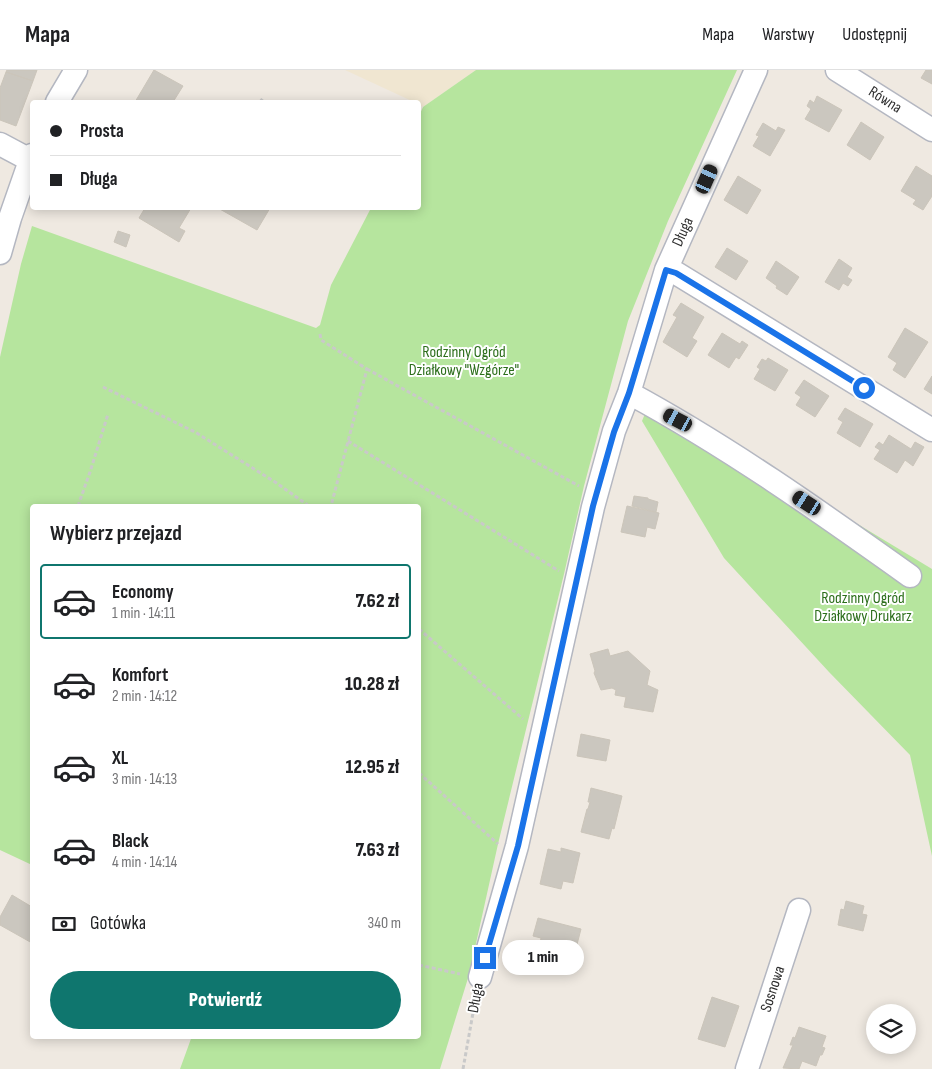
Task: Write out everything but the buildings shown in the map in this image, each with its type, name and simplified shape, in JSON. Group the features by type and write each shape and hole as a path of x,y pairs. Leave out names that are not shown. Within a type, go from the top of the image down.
{"street":[{"path":"58,100 76,70"},
{"name":"Długa","path":"480,977 518,846 593,506 614,432 629,393 666,270 756,70"},
{"name":"Równa","path":"837,70 932,130"},
{"path":"0,144 30,158"},
{"path":"0,253 30,161"},
{"path":"666,270 676,273 932,430"},
{"path":"629,393 678,420 791,492 910,576"},
{"name":"Sosnowa","path":"747,1069 799,910"}],"path":[{"path":"320,334 320,340 367,369 579,486"},
{"path":"332,504 367,369"},
{"path":"103,386 194,432 275,482 306,504"},
{"path":"79,504 108,414"},
{"path":"348,441 564,574 577,578"},
{"path":"421,632 523,719"},
{"path":"421,775 498,844 518,846"},
{"path":"421,965 480,977"},
{"name":"Długa","path":"463,1069 480,977"}],"shaded area":[{"path":"345,70 476,70 423,107 421,106 421,100 410,100"}],"green space":[{"name":"Rodzinny Ogród Działkowy \"Wzgórze\"","path":"476,70 737,70 668,221 628,321 584,486 498,844 469,975 440,1069 180,1069 191,1039 421,1039 421,504 30,504 30,864 0,850 0,357 21,264 32,226 316,328 320,325 331,285 370,210 421,210 421,112 423,107"},
{"name":"Rodzinny Ogród Działkowy Drukarz","path":"651,399 932,569 932,856 910,755 829,672 724,558 642,421"}],"route":[{"path":"485,958 518,846 593,506 614,432 629,393 666,270 676,273 864,388"}]}
